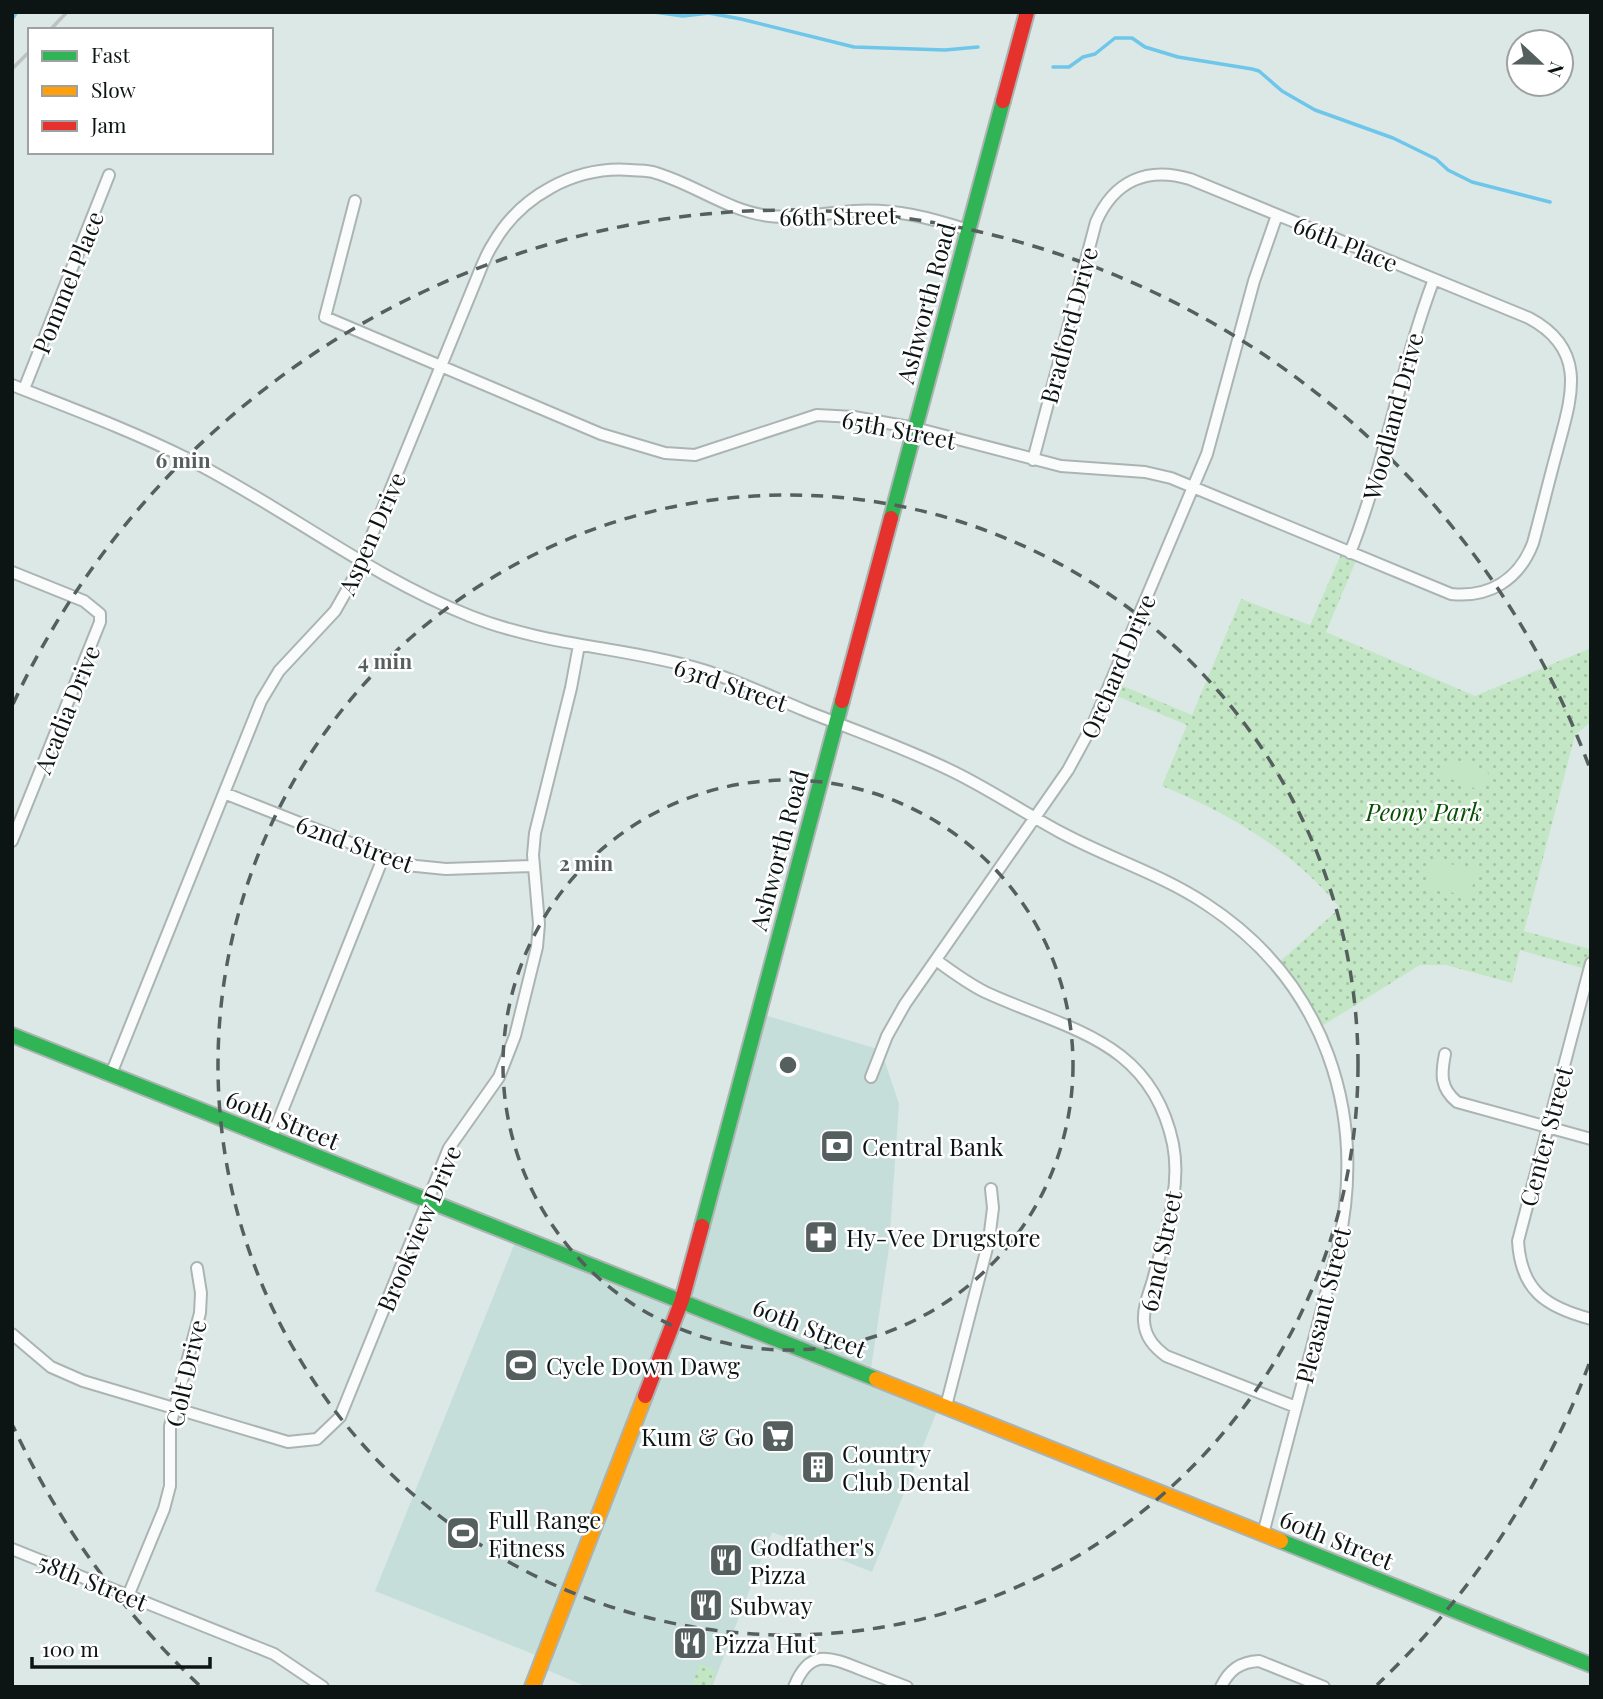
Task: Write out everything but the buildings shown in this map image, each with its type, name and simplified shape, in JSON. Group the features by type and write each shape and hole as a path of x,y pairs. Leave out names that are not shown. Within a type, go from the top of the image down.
{"main road":[{"name":"Ashworth Road","path":"532,1687 682,1300 1027,12"},
{"name":"60th Street","path":"12,1035 682,1300 1591,1665"}],"street":[{"name":"66th Street","path":"517,213 556,184 579,175 613,169 653,172 696,188 731,208 759,215 787,218 856,211 899,212 936,219 968,230"},
{"name":"Pommel Place","path":"24,389 109,175"},
{"name":"66th Place","path":"1113,195 1132,180 1147,175 1176,175 1541,324 1553,334 1567,356"},
{"name":"Bradford Drive","path":"1033,460 1096,222 1113,195"},
{"name":"65th Street","path":"355,201 324,317 601,434 665,453 695,455 817,415 854,417 915,429 1033,460 1070,467 1145,472 1195,486 1437,590 1464,596 1479,594 1504,583 1524,563 1533,543 1570,402 1572,374 1567,356"},
{"name":"Aspen Drive","path":"110,1074 261,701 279,671 335,611 361,560 493,243 517,213"},
{"name":"Orchard Drive","path":"871,1077 894,1021 1082,748 1207,454 1254,281 1277,215"},
{"name":"Woodland Drive","path":"1350,553 1372,492 1411,346 1434,279"},
{"name":"63rd Street","path":"12,384 186,458 401,583 470,616 504,628 702,670 953,771 1090,849 1179,887 1205,902 1236,926 1271,959 1296,992 1322,1040 1334,1073"},
{"name":"Acadia Drive","path":"12,572 83,601 100,614 98,630 12,841"},
{"name":"Brookview Drive","path":"12,1334 51,1367 83,1381 288,1442 317,1439 340,1417 449,1148 499,1077 515,1037 537,947 534,833 579,645"},
{"name":"62nd Street","path":"224,793 406,865 428,869 533,866"},
{"path":"271,1139 383,858"},
{"name":"62nd Street","path":"936,960 982,991 1101,1041 1136,1069 1160,1106 1169,1127 1175,1164 1172,1209 1145,1309 1145,1331 1150,1341 1166,1356 1296,1408"},
{"name":"Center Street","path":"1591,963 1521,1227 1519,1257 1529,1283 1549,1304 1562,1311 1591,1319"},
{"path":"1445,1054 1442,1077 1444,1087 1457,1102 1591,1139"},
{"name":"Pleasant Street","path":"1263,1534 1345,1218 1349,1154 1346,1124 1334,1073"},
{"path":"946,1406 989,1240 993,1208 991,1189"},
{"name":"Colt Drive","path":"128,1595 164,1509 170,1486 170,1426 173,1408 200,1313 201,1293 197,1268"},
{"name":"58th Street","path":"12,1549 274,1654 321,1686"},
{"path":"796,1682 809,1662 827,1657 907,1687"},
{"path":"1221,1686 1236,1667 1259,1661 1324,1687"}],"shaded area":[{"path":"758,1013 881,1050 899,1104 889,1248 870,1375 940,1404 872,1572 772,1532 712,1687 587,1687 540,1667 543,1658 375,1591 518,1235 682,1300"}],"green space":[{"name":"Peony Park","path":"1343,550 1358,556 1326,632 1475,696 1591,648 1591,722 1575,735 1524,931 1591,949 1589,970 1520,950 1512,983 1446,965 1420,965 1317,1029 1276,965 1340,908 1281,851 1235,821 1162,786 1187,725 1107,692 1111,681 1192,715 1241,599 1310,625"},
{"path":"1450,758 1489,773 1482,791 1443,776"},
{"path":"1432,860 1476,870 1470,897 1426,886"},
{"path":"700,1664 716,1670 710,1687 691,1687"}],"waterway":[{"path":"12,19 17,12"},
{"path":"654,12 683,16 709,13 854,47 945,50 978,47"},
{"path":"1053,67 1069,67 1083,57 1095,54 1115,38 1132,38 1145,47 1178,57 1252,69 1259,71 1282,91 1315,110 1393,138 1436,159 1448,170 1472,182 1550,202"}],"railway":[{"path":"52,28 67,12"},
{"path":"12,69 28,53"}],"traffic: fast":[{"path":"891,518 1003,101"},
{"path":"702,1226 842,701"},
{"path":"12,1035 876,1379"},
{"path":"1281,1541 1591,1665"}],"traffic: slow":[{"path":"876,1379 1281,1541"},
{"path":"532,1687 645,1396"}],"traffic: jam":[{"path":"1003,101 1027,12"},
{"path":"842,701 891,518"},
{"path":"645,1396 682,1300 702,1226"}],"place":[{"name":"Central Bank","path":"837,1146"},
{"name":"Hy-Vee Drugstore","path":"821,1237"},
{"name":"Cycle Down Dawg","path":"521,1365"},
{"name":"Kum & Go","path":"778,1436"},
{"name":"Country Club Dental","path":"818,1467"},
{"name":"Full Range Fitness","path":"463,1533"},
{"name":"Godfather's Pizza","path":"726,1560"},
{"name":"Subway","path":"706,1605"},
{"name":"Pizza Hut","path":"690,1643"}]}
